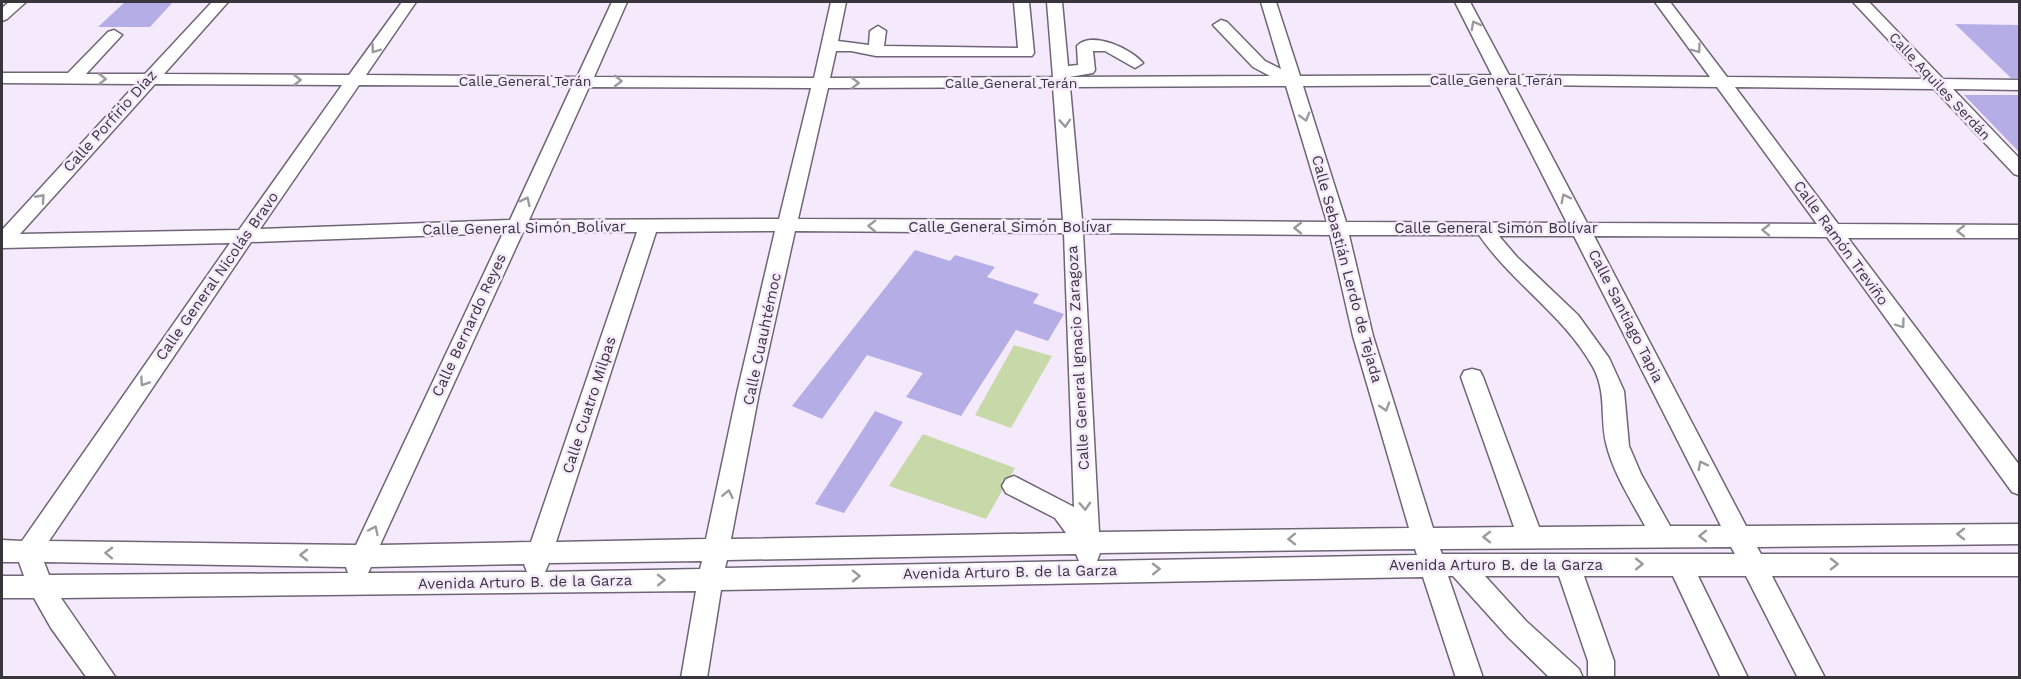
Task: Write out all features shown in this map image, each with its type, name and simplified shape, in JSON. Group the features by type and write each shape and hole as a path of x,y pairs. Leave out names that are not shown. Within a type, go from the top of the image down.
{"street":[{"path":"2,16 18,2"},
{"name":"Calle Porfirio Díaz","path":"2,241 220,2"},
{"name":"Calle General Nicolás Bravo","path":"28,552 352,81 409,2"},
{"name":"Calle Bernardo Reyes","path":"351,584 514,226 585,81 620,2"},
{"name":"Calle Cuauhtémoc","path":"694,678 710,579 787,225 822,83 838,2"},
{"path":"830,46 851,46 876,51 1026,53 1023,2"},
{"name":"Calle General Ignacio Zaragoza","path":"1055,2 1073,228 1089,571"},
{"name":"Calle Sebastián Lerdo de Tejada","path":"1269,2 1338,228 1363,336 1447,613 1470,678"},
{"name":"Calle Santiago Tapia","path":"1463,2 1812,678"},
{"name":"Calle Ramón Treviño","path":"1663,2 2019,485"},
{"name":"Calle Aquiles Serdán","path":"1861,2 2019,170"},
{"path":"1221,25 1259,64 1294,82"},
{"path":"876,51 878,31"},
{"path":"72,79 114,35"},
{"path":"1061,77 1087,70 1085,46 1108,46 1135,63"},
{"name":"Calle General Terán","path":"2,78 822,83 1061,77 1294,82 1504,80 2019,85"},
{"name":"Calle General Simón Bolívar","path":"2,241 245,236 514,226 1580,228 2019,232"},
{"name":"Calle Cuatro Milpas","path":"531,584 648,227"},
{"path":"1484,228 1507,258 1578,327 1596,354 1614,393 1614,421 1619,447 1663,536"},
{"path":"1472,377 1530,537"},
{"path":"1014,486 1063,511 1087,542"},
{"name":"Avenida Arturo B. de la Garza","path":"2,551 363,556 1425,537 2019,534"},
{"path":"28,552 41,587 60,620 103,678"},
{"path":"1567,564 1601,661 1600,678"},
{"path":"1680,564 1736,678"},
{"path":"1459,565 1517,629 1570,678"},
{"name":"Avenida Arturo B. de la Garza","path":"2,587 531,584 1459,565 2019,565"}],"green space":[{"path":"1014,345 1052,356 1011,428 975,415"},
{"path":"923,434 1015,468 986,519 889,486"}],"building":[{"path":"125,2 173,2 150,27 98,27"},
{"path":"1955,24 2019,25 2019,78 2011,78"},
{"path":"1964,95 2019,95 2019,152"},
{"path":"915,250 950,261 955,255 995,267 987,277 1039,294 1033,303 1064,314 1048,341 1016,330 961,416 906,397 923,373 867,355 822,419 792,406"},
{"path":"875,411 903,422 844,513 815,504"}]}
